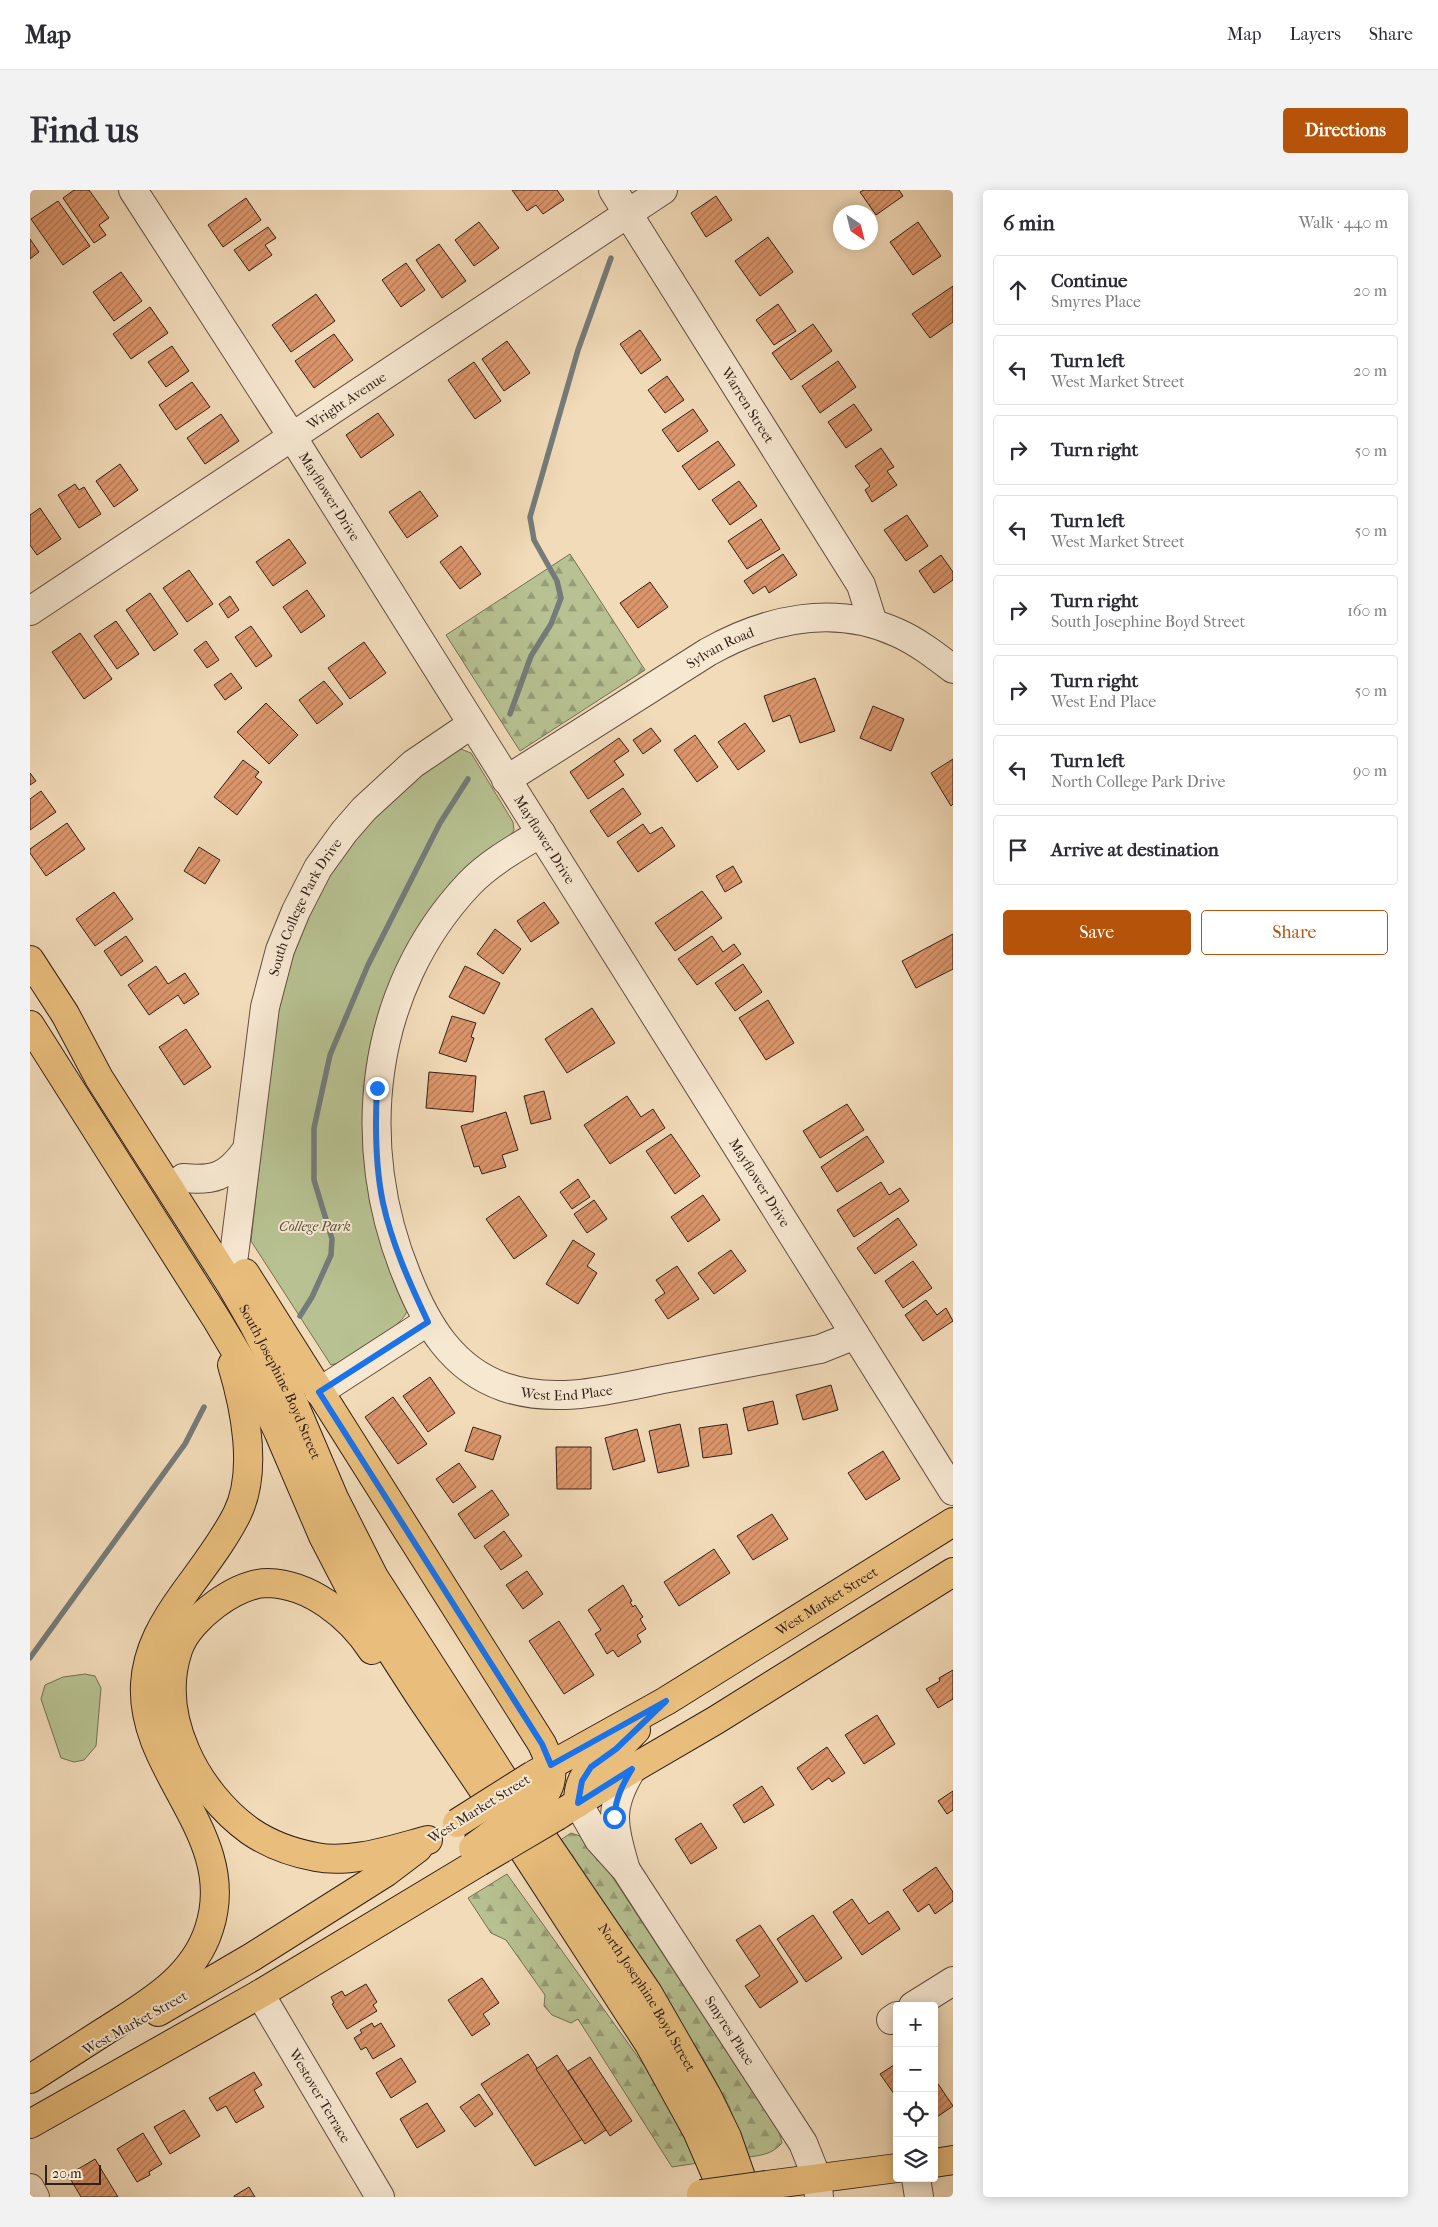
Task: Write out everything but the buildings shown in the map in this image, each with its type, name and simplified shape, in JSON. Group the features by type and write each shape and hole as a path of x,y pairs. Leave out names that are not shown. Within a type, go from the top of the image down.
{"main road":[{"name":"South Josephine Boyd Street","path":"30,960 64,1014 99,1078 231,1285 254,1325 290,1395 349,1530 374,1577 541,1798"},
{"path":"64,1014 110,1066 234,1255 542,1744 541,1798"},
{"name":"South Josephine Boyd Street","path":"30,1025 217,1320 254,1382 278,1431 323,1536 350,1588 418,1695 541,1798"},
{"path":"30,2080 153,2000 180,1977 191,1964 209,1928 215,1888 213,1866 207,1844 165,1765 146,1706 145,1686 148,1661 167,1616 220,1544 238,1513 246,1478 246,1423 239,1387 217,1320"},
{"name":"West Market Street","path":"30,2124 260,1994 444,1882 541,1798 666,1701 953,1522"},
{"name":"West Market Street","path":"30,2080 174,2004 385,1873 428,1840 457,1823 632,1769 716,1720 953,1572"},
{"path":"428,1840 372,1855 318,1858 270,1843 234,1819 200,1778 186,1752 172,1709 173,1669 179,1647 205,1611 224,1598 244,1588 266,1583 302,1591 325,1602 346,1618 364,1638 400,1692 541,1798"},
{"path":"541,1798 582,1781 591,1767 616,1749 666,1701"},
{"name":"North Josephine Boyd Street","path":"541,1798 707,2096 757,2191"},
{"name":"North Josephine Boyd Street","path":"541,1798 658,2059 697,2131 717,2177 704,2196"},
{"path":"938,2162 953,2160"},
{"path":"704,2196 818,2188 893,2169"}],"street":[{"name":"Mayflower Drive","path":"133,190 293,438 953,1491"},
{"name":"Warren Street","path":"612,190 861,585 873,623"},
{"name":"Wright Avenue","path":"30,611 293,438 663,190"},
{"name":"Sylvan Road","path":"506,780 732,639 760,628 790,620 819,616 873,623 899,633 953,669"},
{"name":"South College Park Drive","path":"234,1255 260,1039 270,980 289,926 318,868 344,832 389,785 438,746 472,724"},
{"name":"West End Place","path":"541,833 495,862 471,883 448,908 429,936 412,967 398,999 386,1037 377,1088 375,1131 383,1203 400,1259 428,1322 452,1355 481,1376 520,1392 564,1396 820,1349 855,1335"},
{"path":"183,1178 202,1180 214,1178 236,1165 245,1152"},
{"path":"319,1392 428,1322"},
{"name":"Smyres Place","path":"626,1870 616,1835 614,1817 616,1801 621,1787 632,1769"},
{"name":"Smyres Place","path":"541,1798 599,1840 626,1870 803,2144 818,2188"},
{"path":"919,2002 953,1981"},
{"name":"Westover Terrace","path":"260,1994 380,2197"},
{"path":"917,2182 919,2197"},
{"path":"30,2188 35,2197"}],"green space":[{"path":"570,554 645,670 520,751 446,635"},
{"name":"College Park","path":"458,748 471,753 513,822 514,830 376,1030 408,1308 405,1316 389,1331 356,1353 331,1365 251,1241 278,998 304,922 324,884 347,848 397,792"},
{"path":"85,1674 95,1676 101,1688 96,1746 84,1760 74,1762 61,1758 41,1699 45,1685 63,1677"},
{"path":"571,1833 580,1836 604,1864 779,2132 782,2143 775,2150 763,2155 749,2157 729,2106 703,2058 559,1841"},
{"path":"507,1874 663,2092 698,2163 672,2167 578,2019 571,2023 552,2015 544,2006 545,1995 506,1940 491,1933 468,1898"}],"waterway":[{"path":"510,714 531,656 551,624 561,598 557,581 534,540 530,517 578,350 611,258"},
{"path":"300,1316 312,1297 331,1255 332,1239 314,1180 314,1128 330,1055 368,965 440,823 468,779"},
{"path":"30,1658 185,1444 204,1407"}],"route":[{"path":"377,1088 375,1131 383,1203 400,1259 428,1322 319,1392 542,1744 551,1765 666,1701 616,1749 591,1767 585,1774 578,1794 578,1803 632,1769 621,1787 616,1801 614,1817"}]}
